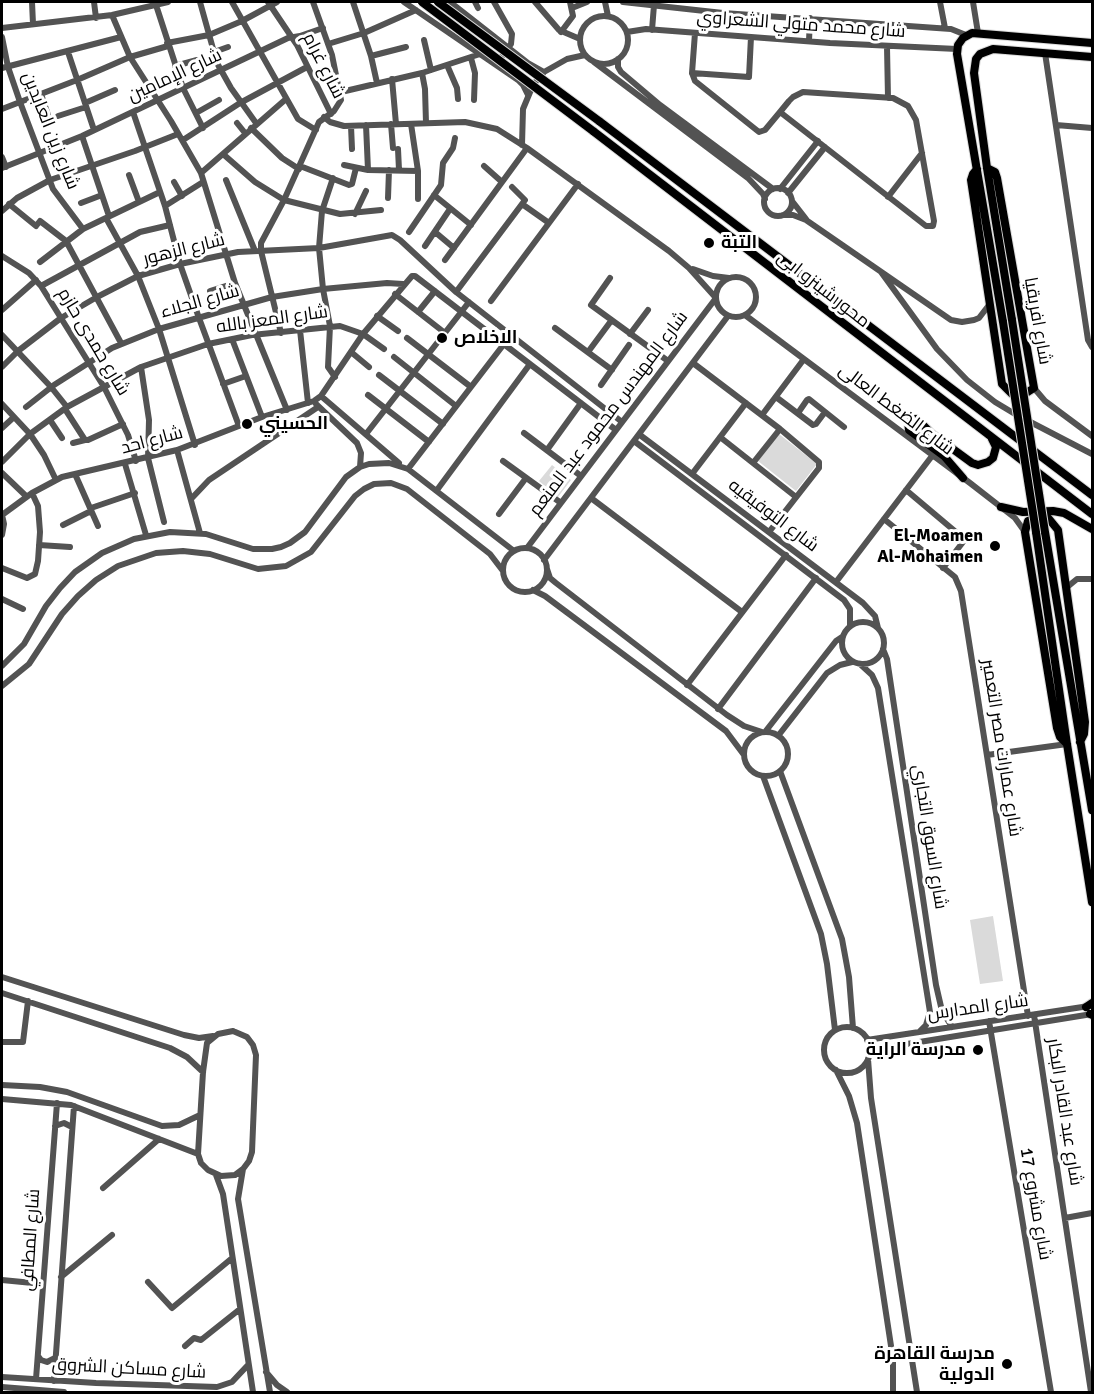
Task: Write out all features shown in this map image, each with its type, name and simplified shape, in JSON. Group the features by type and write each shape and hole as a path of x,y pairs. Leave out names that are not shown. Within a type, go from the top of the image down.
{"main road":[{"name":"محور شينزو ابى","path":"422,2 1092,514"},
{"name":"محور شينزو ابى","path":"438,2 599,121 1092,495"},
{"name":"شارع محمد متولي الشعراوي","path":"966,35 978,33 1092,43"},
{"path":"957,49 960,41 966,35"},
{"name":"شارع افريقيا","path":"957,49 977,169 971,180 989,305 1004,387 1008,392 1019,396 1027,394 1034,388 998,178 995,172 987,168 974,66 980,54 986,50 1045,53"},
{"path":"1045,53 1092,57"},
{"path":"987,168 1092,810"},
{"path":"977,169 1036,532 1066,744 1092,902"},
{"path":"963,478 944,456 909,430 908,422 917,419 931,434 978,465 988,462 994,454 995,444 992,438"},
{"path":"1001,507 1023,512 1064,513 1092,529"},
{"path":"1066,744 1057,728 1025,532 1028,521 1035,517 1046,518 1058,530 1085,722 1084,734 1080,742"}],"street":[{"path":"32,2 33,24"},
{"path":"94,2 96,18"},
{"path":"2,28 96,18 166,2"},
{"path":"200,2 221,71 254,125 280,156 300,167 350,185 357,168"},
{"path":"232,2 295,115 300,122 316,130"},
{"path":"2,109 130,57 168,44 209,35 242,21 269,3 277,2"},
{"path":"258,251 262,238 300,167 319,122 340,105 341,92 315,2"},
{"path":"353,2 371,56 377,83"},
{"path":"404,2 496,64 520,82 528,95"},
{"path":"450,2 544,72"},
{"path":"494,2 512,30 512,41 496,64"},
{"path":"535,2 561,32 580,41 585,55 748,178 763,194 766,209 771,213 777,216 792,215 806,220 951,320 962,322 974,320 979,318 989,305"},
{"path":"561,32 572,20 571,5 587,2"},
{"path":"605,2 608,16"},
{"name":"شارع محمد متولي الشعراوي","path":"623,2 723,13 945,28 966,35"},
{"path":"940,2 945,28"},
{"path":"973,2 978,33"},
{"name":"شارع غرام","path":"269,3 307,67 327,116"},
{"path":"156,5 183,88 203,128"},
{"path":"652,30 654,5"},
{"path":"328,44 364,33 416,10"},
{"path":"112,15 130,57 159,100 201,173 235,283 287,410"},
{"path":"567,59 580,41 583,28 589,21 596,17 608,16 619,21 627,32 626,49 618,59 605,64 594,62"},
{"path":"809,41 810,18"},
{"name":"شارع الإمامين","path":"4,167 82,136 291,37 323,28"},
{"name":"شارع محمد متولي الشعراوي","path":"627,32 638,29 887,47 957,49"},
{"path":"695,33 693,73 697,83 759,132 765,130 780,111 793,97 803,92 888,98 898,100 911,110 916,120 933,226 926,226 780,111"},
{"name":"شارع زين العابدين","path":"2,37 5,67 50,180 56,193 83,230"},
{"path":"5,67 121,37"},
{"path":"693,73 749,77 751,37"},
{"path":"424,40 431,70"},
{"path":"214,52 228,47"},
{"path":"371,56 406,47"},
{"path":"887,47 888,98"},
{"path":"68,52 94,130"},
{"path":"1045,53 1092,347"},
{"path":"341,92 422,73 480,54"},
{"path":"445,260 502,182 525,146 522,117 528,95 537,80 544,72 567,59 585,55"},
{"path":"471,58 475,73 474,100"},
{"path":"618,59 620,70 660,105 777,189 788,193 806,220"},
{"path":"175,66 197,60"},
{"path":"447,65 459,99"},
{"path":"2,211 9,204 66,173 203,128 240,103 307,67"},
{"path":"422,73 426,123"},
{"path":"392,79 399,170"},
{"path":"626,87 631,81"},
{"path":"58,116 116,90"},
{"path":"41,94 48,115"},
{"path":"201,173 286,99"},
{"path":"196,113 219,100"},
{"path":"133,112 165,206 180,264 198,318 239,426"},
{"path":"288,120 295,115"},
{"path":"327,116 336,125 478,124 497,129 578,184 689,268 716,298 720,310 728,316 745,315 752,309 755,301 753,289 745,280 713,276 689,268"},
{"path":"237,123 245,133"},
{"path":"411,124 418,171 418,199"},
{"path":"366,125 368,170"},
{"path":"1056,125 1092,128"},
{"path":"351,126 352,149"},
{"path":"82,136 107,217 138,276 159,329 195,445"},
{"path":"409,232 442,182 443,163 453,148 455,138"},
{"path":"765,200 768,193 777,189 818,141"},
{"path":"788,193 825,147"},
{"path":"888,197 922,153"},
{"path":"223,154 255,182 284,200 340,214 381,210"},
{"path":"2,157 4,167"},
{"path":"344,165 368,170 418,171"},
{"path":"484,166 502,182"},
{"path":"388,198 389,170"},
{"path":"129,175 140,202"},
{"path":"333,178 322,211 319,248 330,326 328,367 335,377"},
{"path":"226,180 258,251 281,333"},
{"path":"174,182 182,196"},
{"path":"165,206 203,182"},
{"path":"491,301 578,184"},
{"path":"512,187 525,198 522,204 456,292 622,422"},
{"path":"355,214 366,191"},
{"path":"40,262 83,230 160,192"},
{"path":"81,204 102,195"},
{"path":"434,195 471,225"},
{"path":"783,215 791,208 792,200"},
{"path":"9,204 36,226 41,221 66,241 121,343"},
{"path":"522,204 549,223"},
{"path":"426,246 450,209"},
{"path":"2,310 39,283 80,265 140,232 170,225"},
{"path":"435,232 454,248"},
{"name":"شارع الزهور","path":"2,367 18,351 61,318 138,276 225,254 319,248 392,235 456,292"},
{"name":"شارع حمدى حازم","path":"2,256 29,273 39,283 104,387 123,424 136,461"},
{"path":"881,272 938,348 978,389 1031,423 1092,453"},
{"path":"191,499 209,480 313,404 335,377 377,316 409,277 415,276 616,430"},
{"path":"610,278 591,304 668,361"},
{"path":"716,298 721,284 732,278"},
{"path":"210,291 235,283"},
{"name":"شارع الجلاء","path":"26,407 51,387 121,343 159,329 272,297 323,289 387,283 403,284"},
{"path":"418,312 435,291"},
{"path":"395,294 445,333"},
{"name":"شارع المهندس محمود عبد المنعم","path":"527,548 716,298"},
{"path":"366,434 469,302"},
{"path":"630,334 648,309"},
{"name":"شارع الضغط العالى","path":"745,315 1001,507 1019,522 1025,532"},
{"path":"377,316 398,332"},
{"name":"شارع المهندس محمود عبد المنعم","path":"544,560 728,316"},
{"path":"588,352 611,321"},
{"name":"شارع المعز بالله","path":"2,462 30,434 66,408 141,367 208,344 256,335 340,326 363,334 384,349"},
{"path":"555,328 612,370"},
{"path":"300,330 313,404 357,443 361,453 360,467"},
{"path":"2,335 51,387 84,440"},
{"path":"407,338 471,387"},
{"path":"232,339 262,417"},
{"path":"405,467 429,442 504,344"},
{"path":"601,385 629,345"},
{"path":"351,352 369,367"},
{"path":"394,357 456,406"},
{"path":"762,415 804,359"},
{"path":"693,363 780,429 820,465 769,532"},
{"path":"437,490 530,364"},
{"path":"141,367 147,402 148,458 164,522"},
{"path":"380,375 443,424"},
{"path":"223,384 246,376"},
{"path":"1034,388 1045,401 1092,436"},
{"path":"368,395 429,442"},
{"path":"321,396 405,467 514,551"},
{"path":"776,397 815,425 825,412"},
{"path":"798,413 808,399 844,427"},
{"path":"547,450 581,403"},
{"path":"692,474 746,403"},
{"path":"2,404 30,434 56,480"},
{"name":"شارع احد","path":"2,515 29,495 56,480 195,445 262,417 313,404"},
{"path":"2,428 14,417"},
{"path":"50,420 62,438"},
{"path":"73,444 88,440 123,424"},
{"path":"753,462 780,429"},
{"path":"524,433 581,476"},
{"name":"شارع التوفيقيه","path":"640,435 868,606 875,616 878,628"},
{"path":"720,437 796,497"},
{"name":"شارع التوفيقيه","path":"634,441 786,555 847,604 851,614 850,626"},
{"path":"177,450 200,533"},
{"path":"661,461 665,454"},
{"path":"836,582 932,456"},
{"path":"503,461 561,503"},
{"path":"2,666 24,644 52,597 75,572 112,548 146,535 170,532 218,536 253,549 272,549 290,543 305,532 346,477 360,467 382,462 405,467"},
{"path":"125,464 146,535"},
{"path":"2,473 29,495 39,512 39,545 35,574 30,578 2,568"},
{"path":"75,474 98,526"},
{"path":"499,514 526,478"},
{"path":"2,686 29,664 62,614 78,596 96,580 118,566 156,553 183,551 210,554 258,569 286,566 311,552 355,496 374,484 391,483 407,489 490,554 503,571 506,583 516,590 533,591 545,596 726,731 744,754 750,769 763,776 780,771 788,756 786,744 778,736 738,723 718,709 550,578 544,560 537,552 527,548 514,551 507,557 503,571"},
{"path":"906,490 963,538 963,542 943,568"},
{"path":"63,525 91,509 135,493"},
{"path":"591,498 742,612"},
{"path":"2,515 4,524 2,535"},
{"name":"شارع عمارات مصر التعمير","path":"884,519 955,578 961,591 1032,1018"},
{"path":"39,545 70,547"},
{"path":"687,685 786,555"},
{"path":"533,591 543,582 547,569"},
{"path":"718,709 816,578"},
{"path":"1066,588 1077,579 1092,579"},
{"path":"2,599 23,609"},
{"path":"744,754 749,740 764,732 850,626 868,622 878,628 882,634 883,650 874,661 840,665 827,673 778,736"},
{"path":"842,637 843,651 852,662"},
{"name":"شارع السوق التجاري","path":"883,650 887,659 940,1006 952,1027"},
{"name":"شارع السوق التجاري","path":"860,664 872,675 878,688 929,1008"},
{"path":"987,754 1066,744"},
{"path":"1083,757 1092,756"},
{"path":"780,771 842,939 849,977 853,1028"},
{"path":"763,776 822,940 835,1030"},
{"path":"2,977 184,1035 199,1038 228,1031 243,1035 250,1041 256,1055 252,1152 243,1169 231,1176 216,1175 204,1167 198,1154 205,1049 214,1036"},
{"path":"2,993 170,1048 187,1057 203,1072"},
{"path":"2,1042 23,1042 28,1001"},
{"path":"919,1032 928,1021 929,1008 935,1010 940,1006"},
{"name":"شارع المدارس","path":"867,1040 989,1021 1091,1010"},
{"name":"شارع المدارس","path":"870,1050 991,1030 1032,1018"},
{"name":"شارع عبد القادر البكار","path":"1032,1018 1091,1392"},
{"name":"شارع مشروع 17","path":"989,1021 1051,1392"},
{"path":"893,1392 893,1359 857,1123 849,1096 836,1070 826,1060 824,1047 830,1035 835,1030 844,1027 853,1028 864,1035 870,1050 868,1059 871,1098 917,1392"},
{"path":"836,1070 845,1073 854,1072 868,1059"},
{"path":"2,1085 60,1090 167,1126 179,1125 200,1115"},
{"path":"2,1100 74,1106 198,1154"},
{"path":"88,1112 93,1101"},
{"name":"شارع المطافي","path":"36,1379 57,1103"},
{"name":"شارع المطافي","path":"54,1381 74,1106"},
{"path":"55,1126 64,1123 72,1127"},
{"path":"103,1188 159,1139"},
{"path":"243,1169 238,1199 270,1392"},
{"path":"216,1175 223,1194 231,1259 253,1392"},
{"path":"1065,1218 1092,1213"},
{"path":"61,1277 112,1235"},
{"path":"148,1282 172,1308 231,1259"},
{"path":"2,1280 43,1284"},
{"path":"185,1346 194,1338 200,1341 240,1309"},
{"path":"38,1356 47,1362 55,1358"},
{"name":"شارع مساكن الشروق","path":"2,1377 226,1389 248,1365"},
{"path":"266,1371 286,1392"},
{"name":"شارع مساكن الشروق","path":"2,1387 64,1392"}],"shaded area":[{"path":"779,434 817,464 796,491 758,461"},
{"path":"552,465 571,480 558,497 539,481"},
{"path":"993,916 1003,981 980,984 970,920"}],"place":[{"name":"التبة","path":"709,243"},
{"name":"الاخلاص","path":"442,338"},
{"name":"الحسيني","path":"247,424"},
{"name":"El-Moamen Al-Mohaimen","path":"995,546"},
{"name":"مدرسة الراية","path":"978,1050"},
{"name":"مدرسة القاهرة الدولية","path":"1007,1364"}]}
